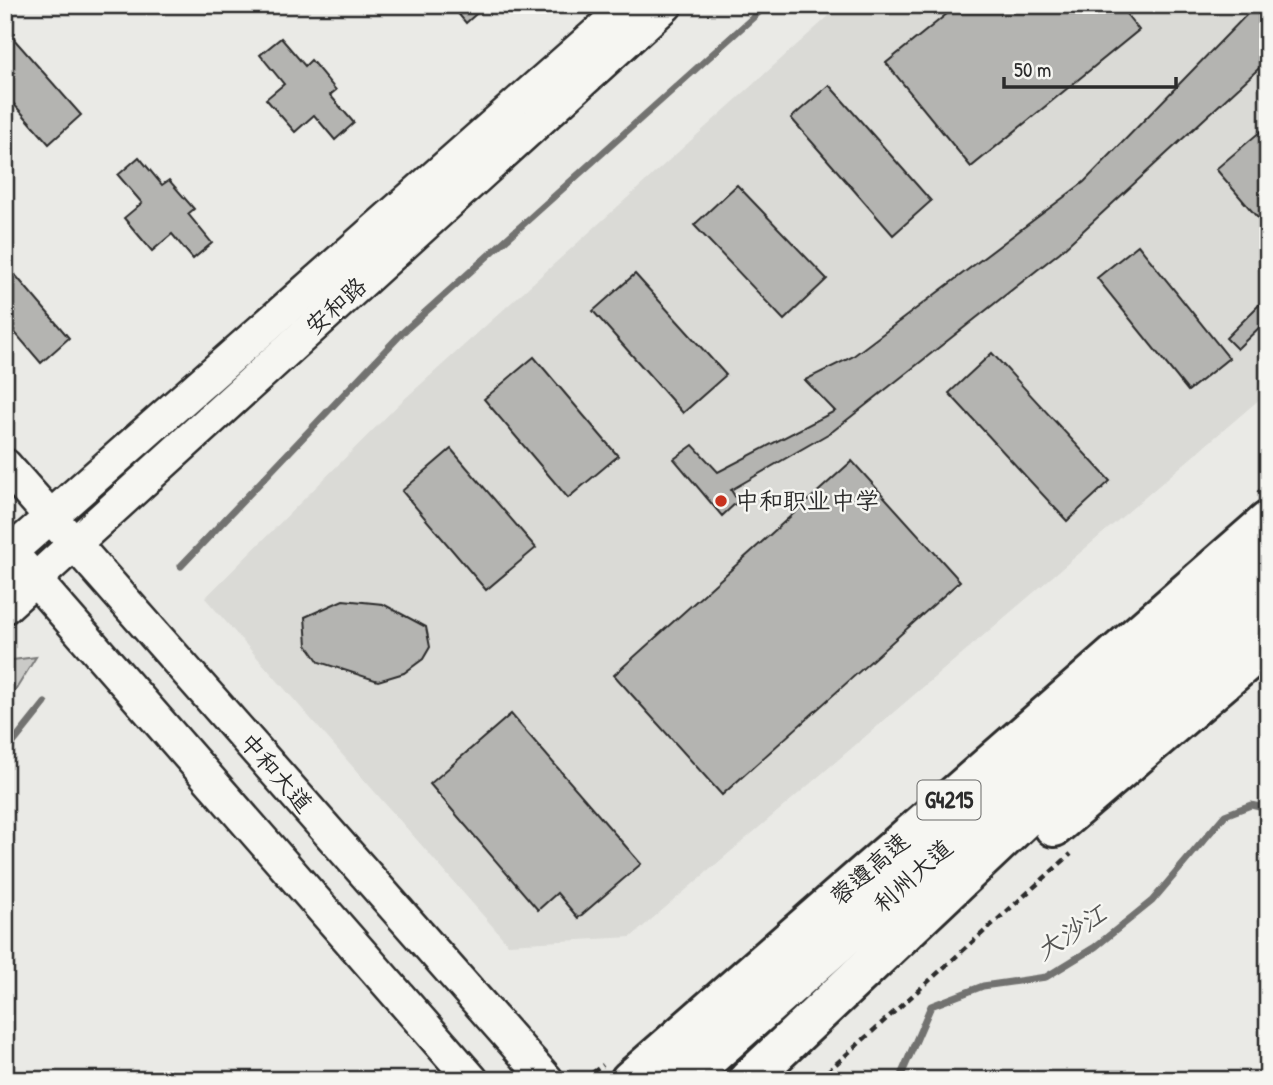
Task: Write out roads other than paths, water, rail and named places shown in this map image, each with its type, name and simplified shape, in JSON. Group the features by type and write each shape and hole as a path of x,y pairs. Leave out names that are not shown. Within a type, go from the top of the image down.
{"highway":[{"name":"蓉遵高速","path":"630,1080 1268,521"},
{"name":"利州大道","path":"684,1080 1268,561"},
{"name":"利州大道","path":"748,1080 1111,737 1268,603"},
{"path":"780,1080 1086,797 1268,643"}],"street":[{"name":"安和路","path":"7,551 50,518 652,7"},
{"name":"安和路","path":"5,607 652,7"},
{"name":"中和大道","path":"5,465 547,1080"},
{"path":"7,551 472,1080"}],"waterway":[{"path":"181,566 402,333 767,5"},
{"path":"5,753 45,703"},
{"name":"大沙江","path":"899,1080 931,1006 983,986 1046,977 1095,947 1152,901 1225,815 1251,805 1268,809"}],"place":[{"name":"中和职业中学","path":"721,501"}]}
